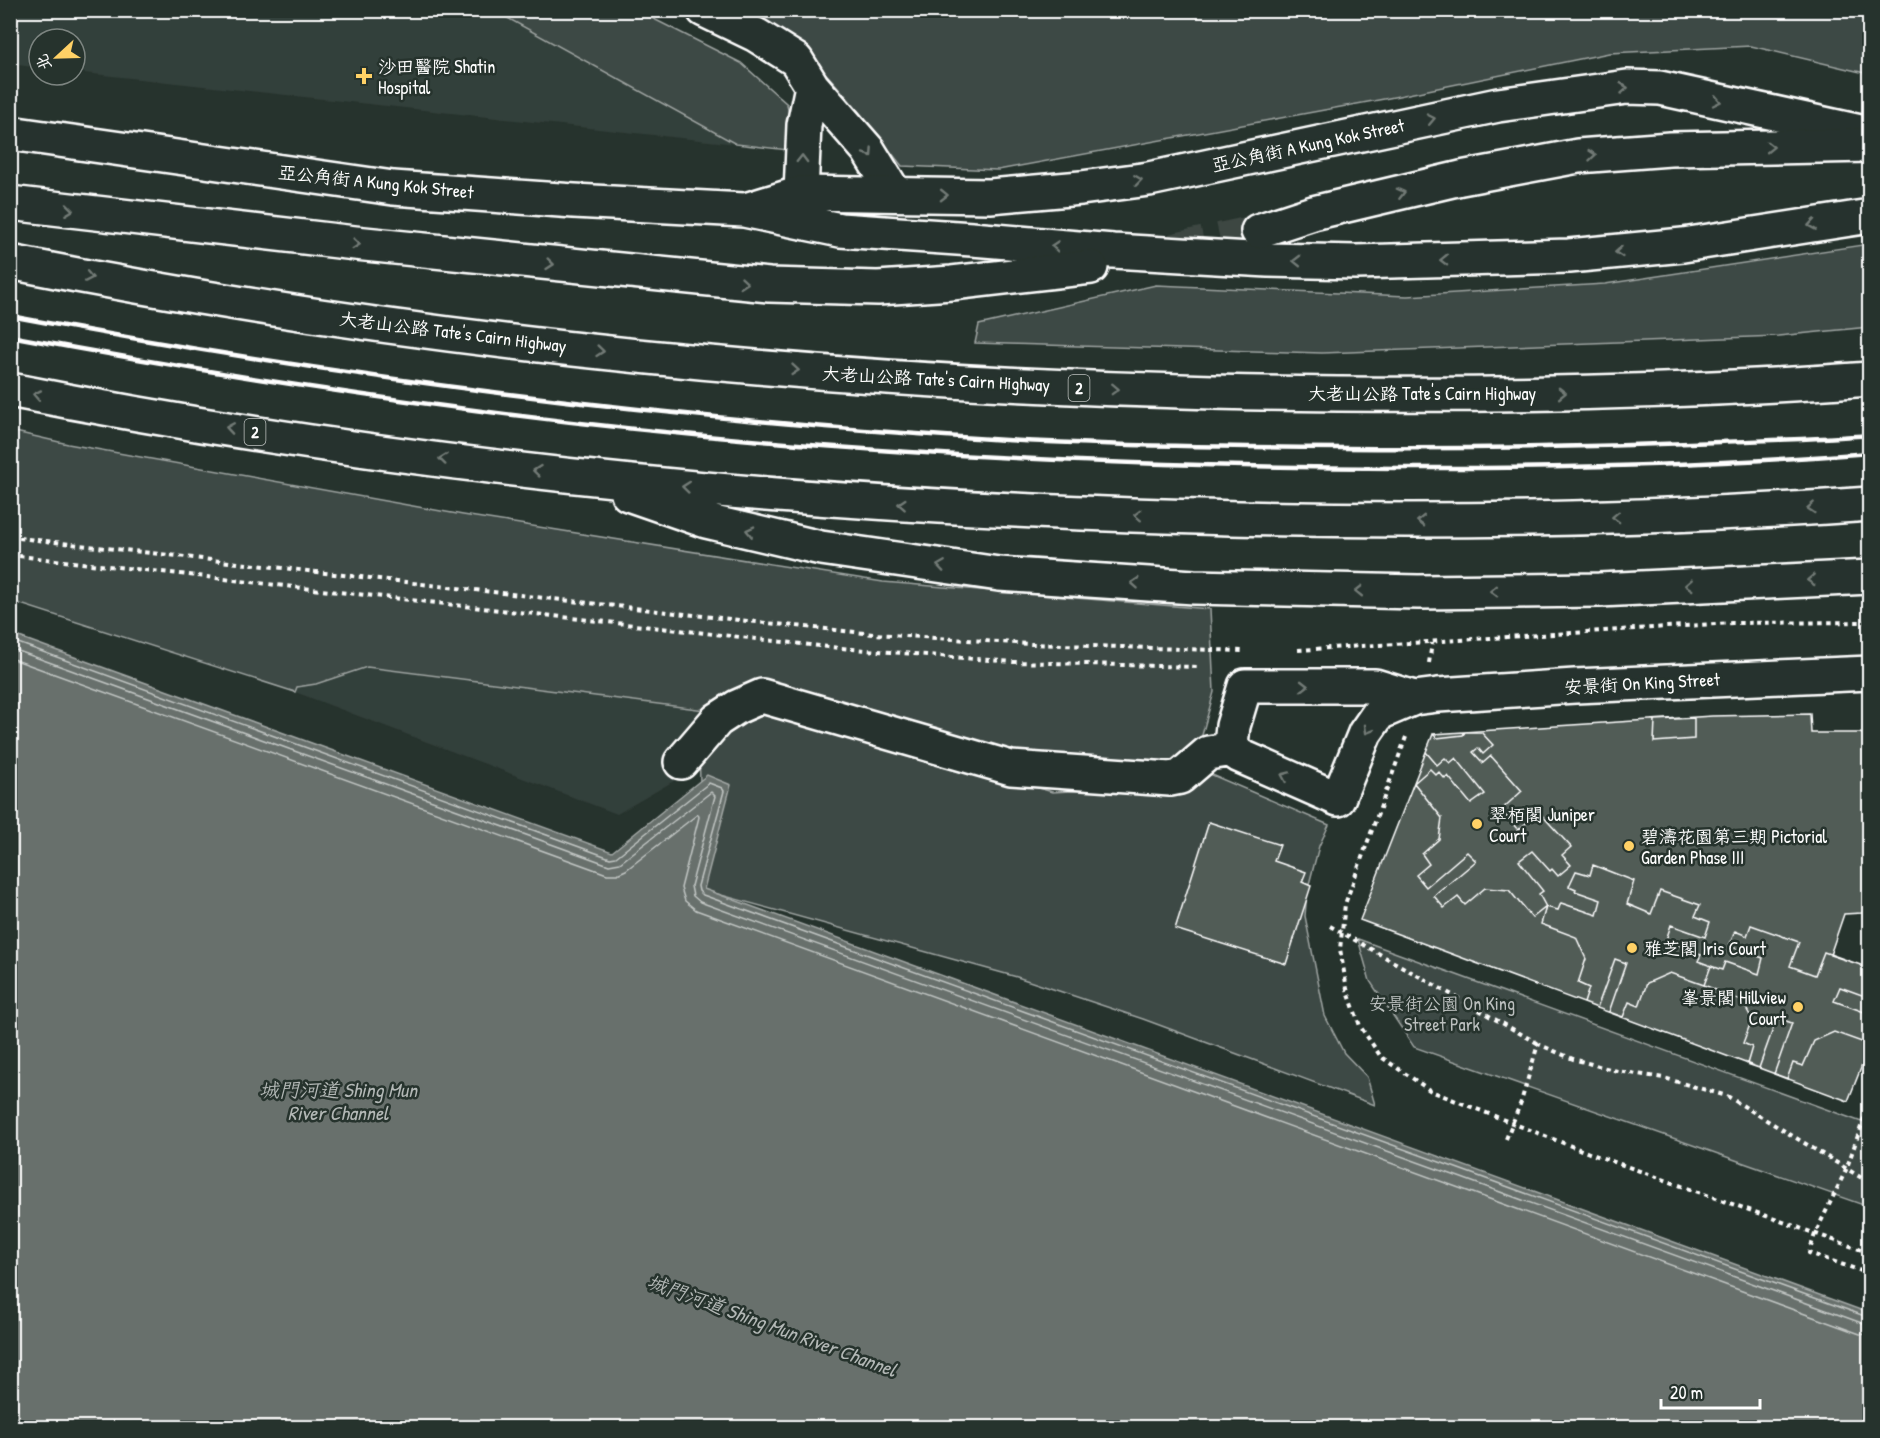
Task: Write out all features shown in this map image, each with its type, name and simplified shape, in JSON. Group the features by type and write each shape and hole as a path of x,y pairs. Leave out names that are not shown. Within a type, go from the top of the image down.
{"main road":[{"path":"704,10 756,35 796,60 812,86 868,150 895,194"},
{"path":"812,86 804,125 801,193 813,214 840,230"},
{"name":"亞公角街 A Kung Kok Street","path":"744,210 801,193 990,196 1149,179 1498,105 1627,87 1660,88 1869,134"},
{"name":"亞公角街 A Kung Kok Street","path":"10,134 393,188 744,210 840,230 1268,260 1356,262 1502,259 1616,252 1683,245 1869,216"},
{"path":"1258,231 1313,213 1461,178 1578,156 1670,149 1869,145"},
{"path":"10,203 379,246 779,286 878,288 961,282 1091,267"},
{"name":"大老山公路 Tate's Cairn Highway","path":"10,262 167,291 475,337 817,372 976,383 1135,390 1442,395 1801,384 1869,379"},
{"name":"2","path":"10,390 295,439 398,454 572,475 830,499 1002,510 1197,518 1417,521 1599,518 1758,512 1869,504"},
{"path":"572,475 706,521 821,548 999,574 1194,588 1418,592 1599,590 1869,577"},
{"name":"安景街 On King Street","path":"1412,712 1376,686 1245,686 1233,726 1231,744 1238,755 1338,799 1365,734 1379,713 1412,712 1438,694 1869,673"},
{"path":"681,762 717,720 737,707 762,696 1011,768 1170,779 1180,777 1208,753 1234,749"}],"path":[{"path":"10,537 874,634 1030,644 1244,651"},
{"path":"10,555 828,647 1013,662 1197,667"},
{"path":"1291,650 1732,623 1869,622"},
{"path":"1429,662 1432,643"},
{"path":"1412,712 1345,904 1340,950 1347,990 1360,1026 1382,1056 1431,1091 1589,1153 1869,1253"},
{"path":"1329,926 1538,1044 1584,1062 1617,1071 1664,1078 1727,1096 1869,1183"},
{"path":"1506,1138 1521,1102 1538,1044"},
{"path":"1869,1101 1846,1170 1815,1234 1809,1253 1869,1274"}],"shaded area":[{"name":"沙田醫院 Shatin Hospital","path":"11,11 495,11 736,144 87,73 87,27 27,27 27,66 11,64"},
{"path":"367,667 654,701 705,710 691,771 617,814 295,692 296,687 316,684"}],"green space":[{"path":"495,11 638,11 741,63 787,104 797,151 736,144"},
{"path":"745,11 1869,11 1869,74 1751,46 1609,53 1384,99 998,170 902,166 850,100 812,60 791,41"},
{"path":"1869,244 1869,327 1778,336 1322,353 975,343 979,325 1156,285 1407,296 1605,284"},
{"path":"11,431 68,444 463,515 883,582 1210,609 1214,692 1194,764 1007,759 763,689 705,710 367,667 316,684 297,687 295,692 11,601"},
{"path":"774,708 1052,792 1153,782 1188,793 1196,768 1329,825 1319,846 1307,892 1305,916 1325,1016 1344,1053 1367,1077 1375,1105 1143,1019 1017,977 703,890 699,747"},
{"name":"安景街公園 On King Street Park","path":"1358,939 1867,1124 1869,1118 1869,1207 1414,1047 1370,981"}],"water":[{"name":"城門河道 Shing Mun River Channel","path":"11,634 612,852 707,775 731,785 704,889 1869,1313 1869,1427 11,1427"}],"building":[{"name":"碧濤花園第三期 Pictorial Garden Phase III","path":"1810,714 1811,733 1860,733 1870,737 1870,908 1862,913 1844,914 1830,955 1870,968 1870,1045 1848,1101 1360,920 1433,734 1712,716"},
{"path":"1694,718 1694,739 1654,742 1655,720"},
{"name":"翠栢閣 Juniper Court","path":"1465,732 1481,732 1493,745 1483,754 1478,748 1473,752 1483,763 1491,756 1522,791 1501,810 1518,830 1539,812 1571,847 1562,855 1571,865 1558,876 1552,869 1550,871 1532,851 1519,861 1543,891 1539,894 1546,907 1532,918 1509,890 1485,888 1465,905 1458,897 1444,908 1434,896 1476,861 1467,852 1426,887 1416,875 1429,864 1422,854 1439,839 1442,818 1414,783 1430,769 1436,775 1439,772 1445,779 1448,776 1471,804 1485,794 1456,758 1450,763 1445,758 1437,765 1426,752 1433,734 1437,738 1463,735"},
{"path":"1209,822 1280,845 1274,861 1306,872 1302,882 1311,886 1286,964 1175,929"},
{"name":"雅芝閣 Iris Court","path":"1593,865 1634,881 1627,904 1651,914 1660,891 1700,905 1695,916 1710,922 1705,937 1671,925 1666,940 1701,955 1698,961 1711,966 1704,985 1670,973 1647,983 1639,1006 1629,1002 1623,1017 1609,1012 1626,963 1615,959 1597,1008 1584,1003 1589,988 1578,983 1586,959 1576,937 1541,924 1546,907 1558,910 1561,903 1597,915 1601,900 1575,891 1576,889 1569,886 1576,871 1590,875"},
{"name":"峯景閣 Hillview Court","path":"1751,925 1799,942 1790,966 1815,975 1824,952 1869,968 1864,979 1870,981 1870,998 1840,987 1834,1001 1867,1013 1864,1022 1870,1024 1870,1045 1834,1032 1814,1041 1803,1066 1793,1063 1787,1079 1774,1074 1792,1023 1777,1018 1759,1068 1747,1064 1752,1047 1743,1043 1752,1019 1742,1001 1704,985 1711,966 1722,970 1725,962 1759,974 1763,958 1729,946 1735,931 1747,936"}],"tunnel":[{"path":"1172,250 1258,231"}],"railway":[{"path":"10,316 257,359 506,394 756,421 1006,440 1175,446 1438,448 1626,445 1870,435"},
{"path":"10,336 358,394 576,423 782,443 988,457 1194,465 1440,468 1655,465 1870,453"}],"place":[{"name":"沙田醫院 Shatin Hospital","path":"364,76"},
{"name":"翠栢閣 Juniper Court","path":"1477,824"},
{"name":"碧濤花園第三期 Pictorial Garden Phase III","path":"1629,846"},
{"name":"雅芝閣 Iris Court","path":"1632,948"},
{"name":"峯景閣 Hillview Court","path":"1798,1007"}]}
